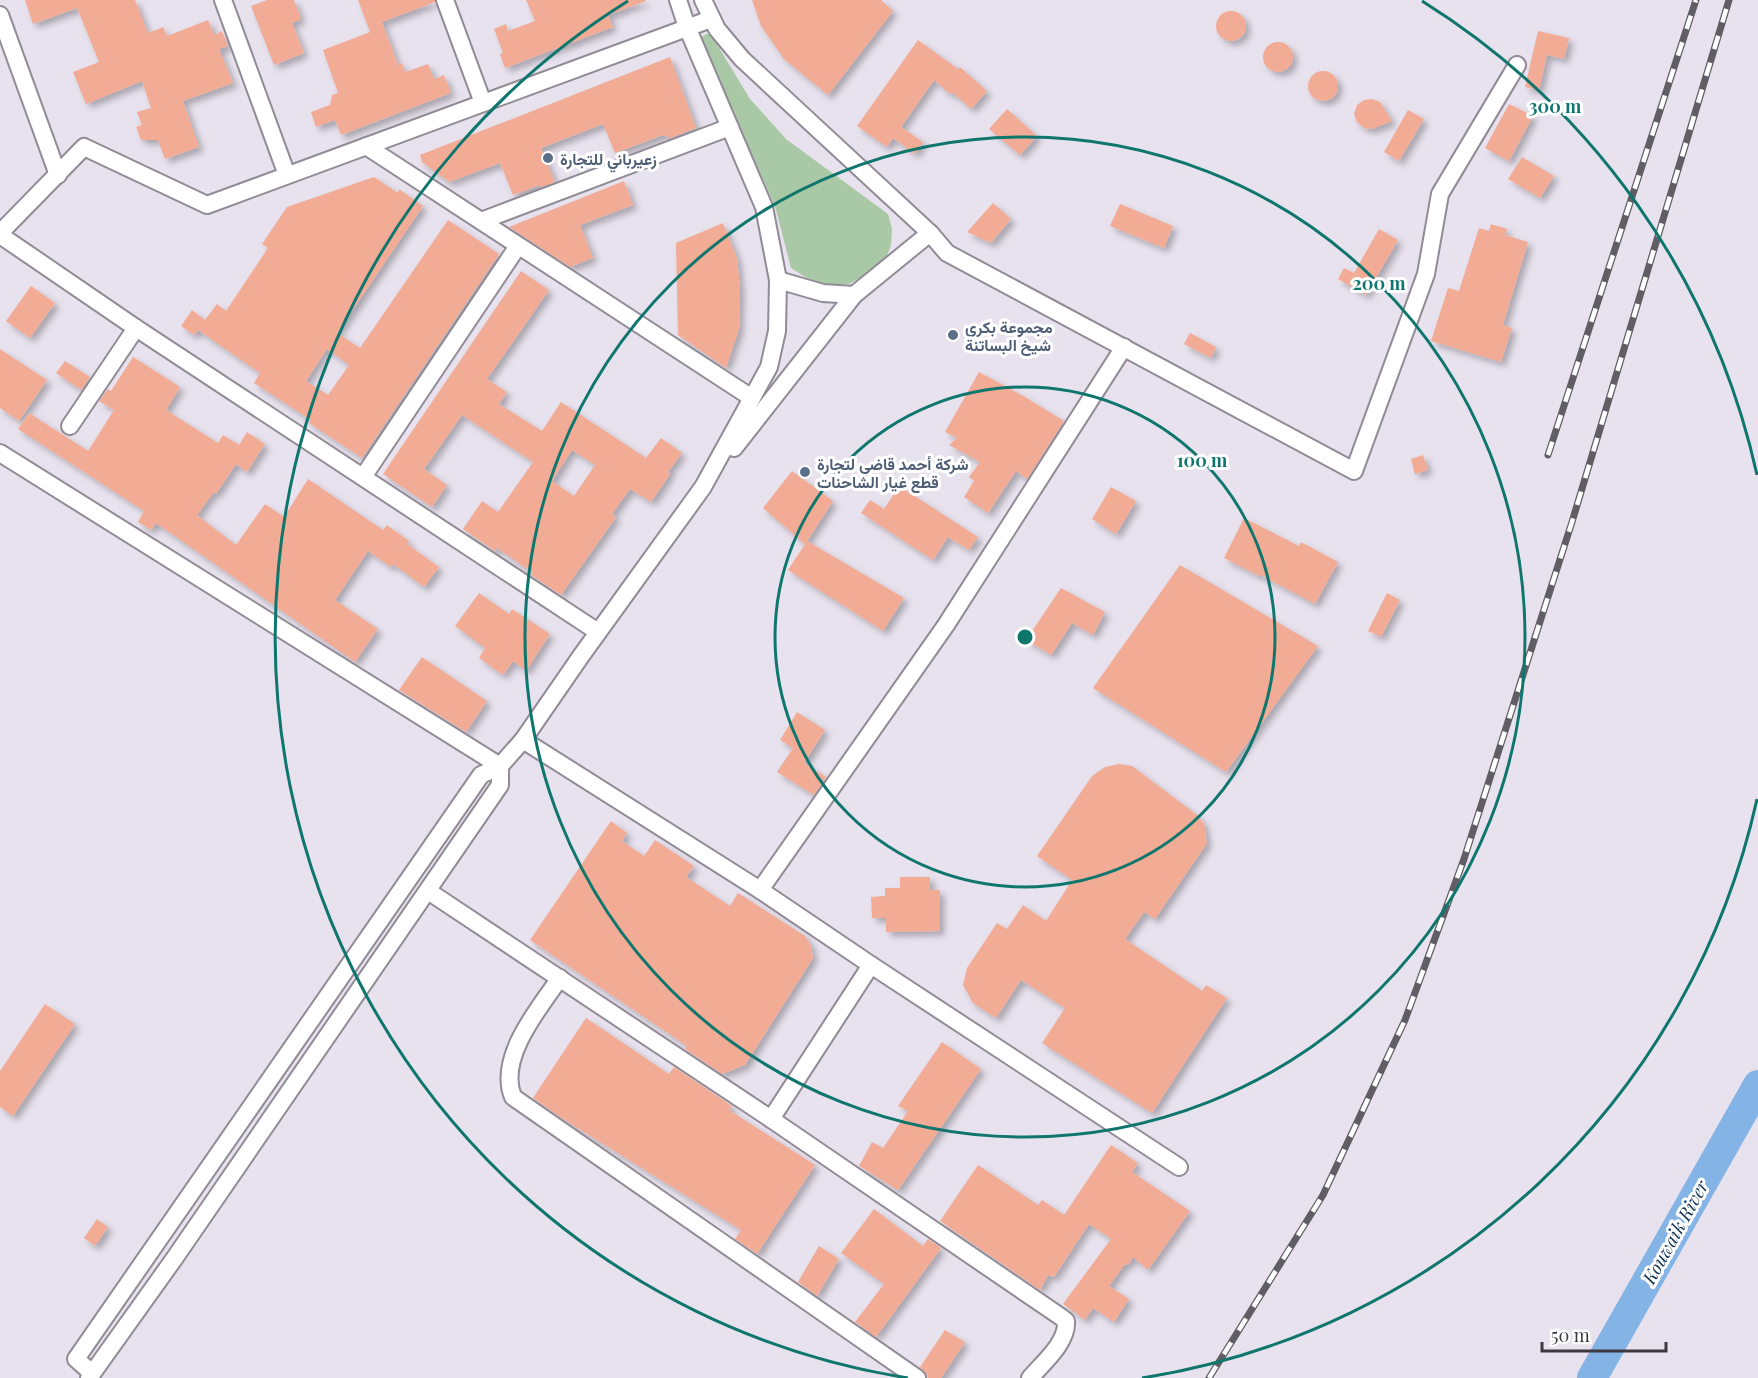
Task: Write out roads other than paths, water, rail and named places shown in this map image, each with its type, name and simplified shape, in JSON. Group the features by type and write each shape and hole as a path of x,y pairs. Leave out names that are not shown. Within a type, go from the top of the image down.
{"street":[{"path":"224,0 287,175"},
{"path":"445,0 483,103"},
{"path":"678,0 687,27 764,207 778,280 777,331 768,367 704,487"},
{"path":"703,0 711,19 742,59 885,194 930,233 947,252 1354,471 1426,274 1440,194 1517,65"},
{"path":"0,15 58,175"},
{"path":"598,632 136,328 0,234 84,147 207,204 711,19"},
{"path":"481,221 730,127"},
{"path":"366,146 752,398"},
{"path":"500,766 500,785 174,1259 90,1376 76,1359 481,775 500,766 523,740 598,632 704,487 854,295 930,233"},
{"path":"363,477 518,246"},
{"path":"778,280 823,293 854,295"},
{"path":"70,426 136,328"},
{"path":"760,890 946,625 1124,347"},
{"path":"0,453 500,766"},
{"path":"523,740 760,890 1179,1167"},
{"path":"428,891 771,1119 1066,1321 1065,1333 1053,1352 1030,1378"},
{"path":"771,1119 871,965"},
{"path":"560,978 525,1028 513,1057 510,1089 513,1097 917,1378"}],"waterway":[{"name":"Kouwaik River","path":"1592,1378 1758,1085"}],"railway":[{"path":"1548,455 1696,0"},
{"path":"1209,1378 1323,1195 1405,1020 1464,859 1572,522 1729,0"}],"place":[{"name":"زعيرباني للتجارة","path":"548,158"},
{"name":"مجموعة بكري شيخ البساتنة","path":"953,335"},
{"name":"شركة أحمد قاضي لتجارة قطع غيار الشاحنات","path":"805,472"}]}
